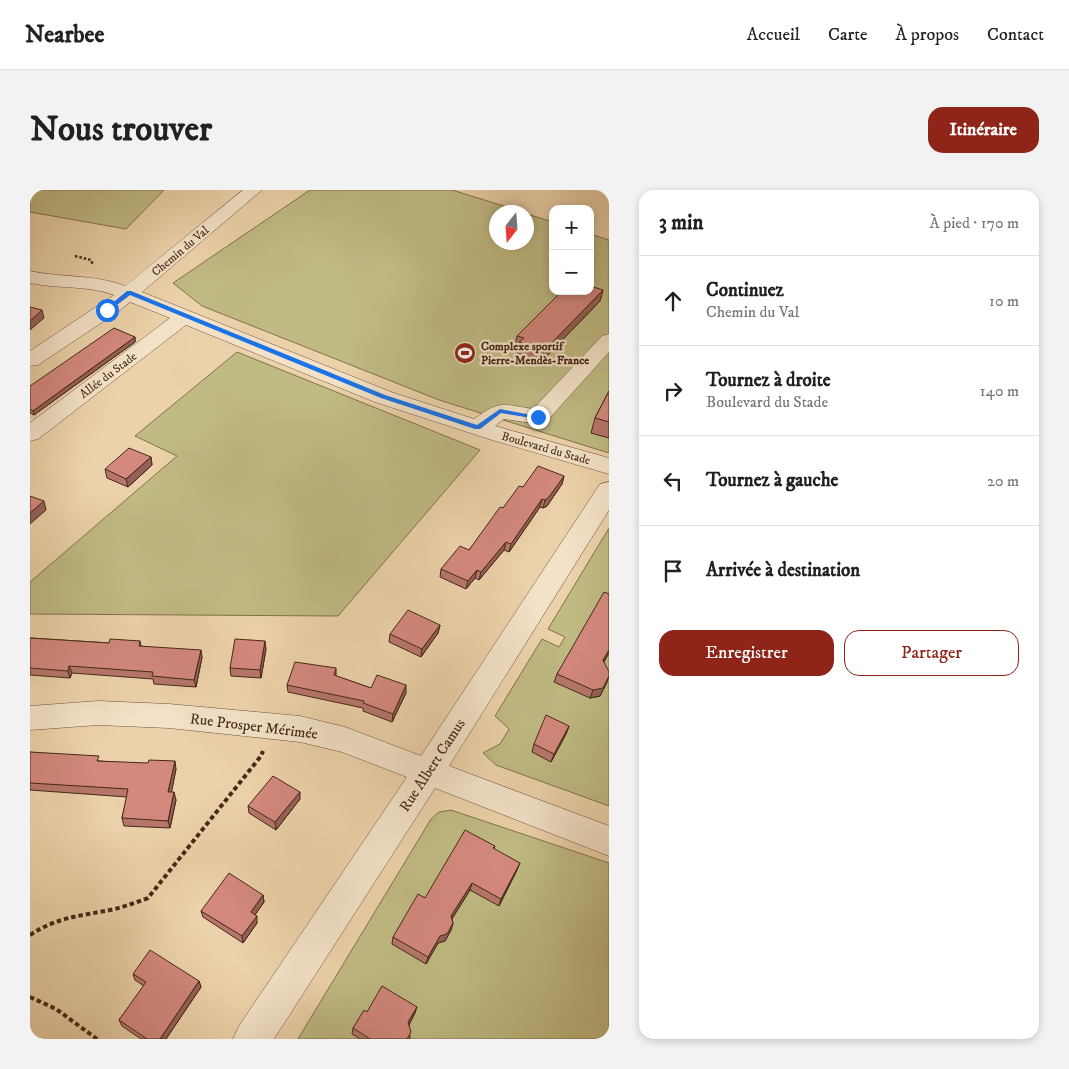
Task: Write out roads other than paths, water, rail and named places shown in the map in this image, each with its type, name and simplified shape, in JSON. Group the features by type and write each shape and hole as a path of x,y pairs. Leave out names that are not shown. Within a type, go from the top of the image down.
{"street":[{"name":"Chemin du Val","path":"30,360 112,307 253,190"},
{"name":"Boulevard du Stade","path":"30,277 49,282 89,282 106,285 383,397 609,466"},
{"name":"Allée du Stade","path":"30,434 185,316"},
{"path":"478,427 500,411 538,417 609,340"},
{"name":"Rue Albert Camus","path":"252,1039 428,772 609,490"},
{"name":"Rue Prosper Mérimée","path":"30,718 107,713 168,716 300,729 345,740 609,841"}],"place":[{"name":"Complexe sportif Pierre-Mendès-France","path":"465,353"}]}
